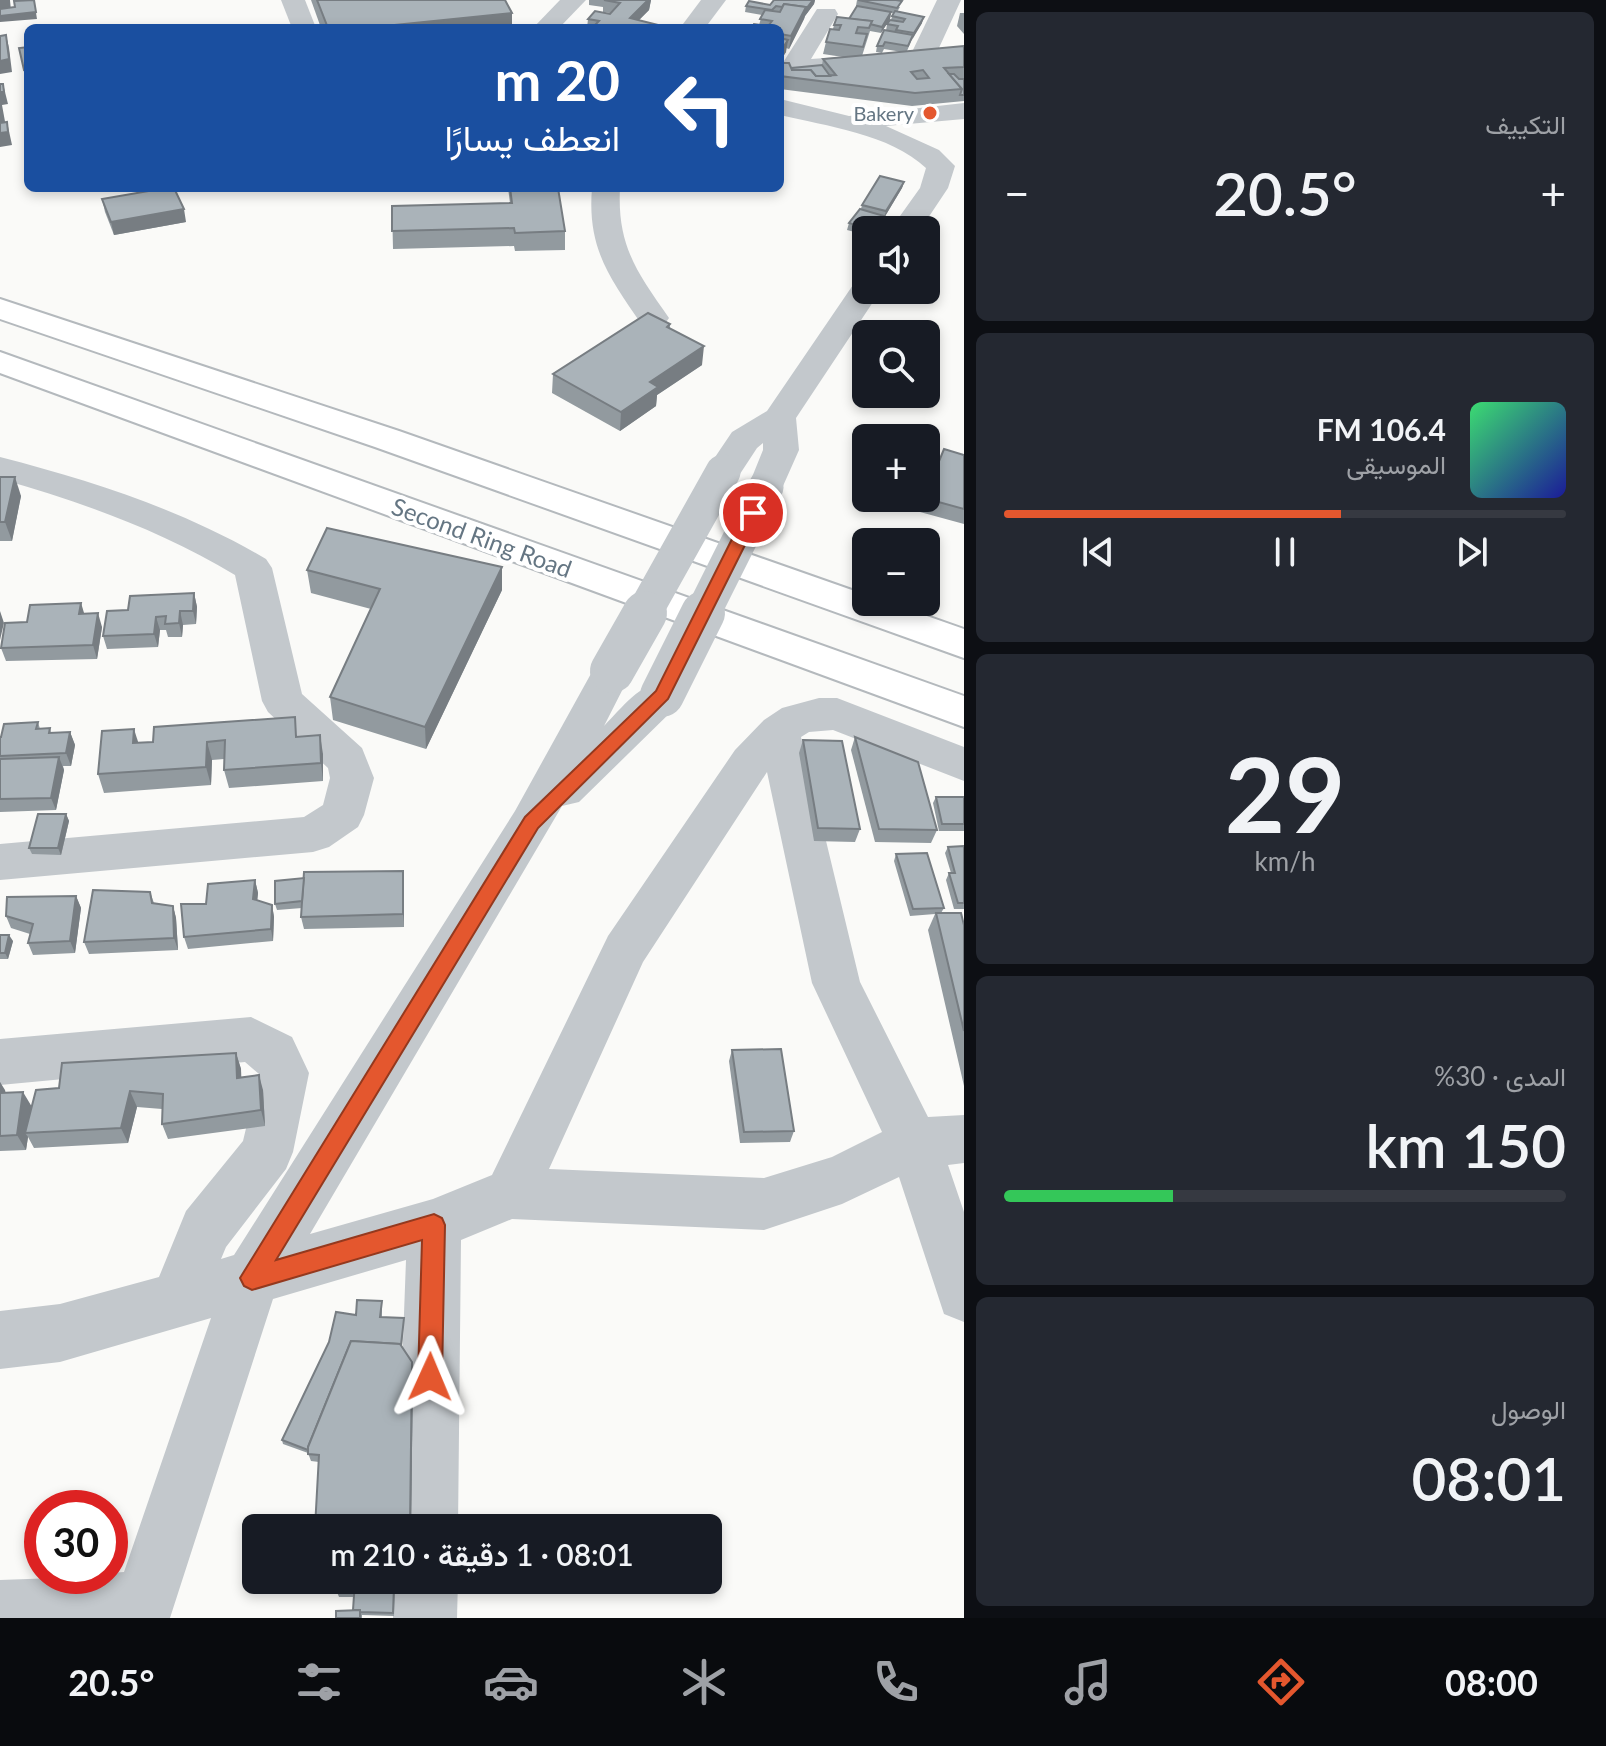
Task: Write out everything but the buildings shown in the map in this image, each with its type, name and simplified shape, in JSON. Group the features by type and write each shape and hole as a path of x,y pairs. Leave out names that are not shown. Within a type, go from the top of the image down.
{"highway":[{"path":"12,311 387,439 964,644"},
{"name":"Second Ring Road","path":"0,362 964,712"}],"street":[{"path":"293,0 302,24"},
{"path":"538,23 574,0"},
{"path":"695,24 714,0"},
{"path":"920,61 949,0"},
{"path":"786,68 826,14"},
{"path":"786,68 964,56"},
{"path":"784,108 841,123 921,149 933,156 941,166 934,188 915,216"},
{"path":"841,123 964,111"},
{"path":"911,116 964,128"},
{"path":"606,192 603,215 607,242 619,269 653,318"},
{"path":"0,1612 140,1610 252,1278 531,823 723,472 744,440 779,418 856,304"},
{"path":"531,823 662,695 766,487 781,450 779,418"},
{"path":"0,468 64,485 157,520 253,568 283,701 347,760 352,778 342,815 313,834 0,862"},
{"path":"511,1193 625,950 750,762 779,731 797,719 837,714 964,765"},
{"path":"779,731 836,983 939,1141 964,1294"},
{"path":"0,1062 251,1039 274,1053 284,1073 267,1152 205,1230 178,1299"},
{"path":"0,1340 60,1333 252,1278 434,1225 511,1193 764,1204 842,1179 939,1141"},
{"path":"427,1514 434,1225"},
{"path":"425,1618 426,1594"}],"place":[{"name":"Bakery","path":"930,113"}],"route":[{"path":"430,1377 434,1225 252,1278 531,823 662,695 753,513"}]}
